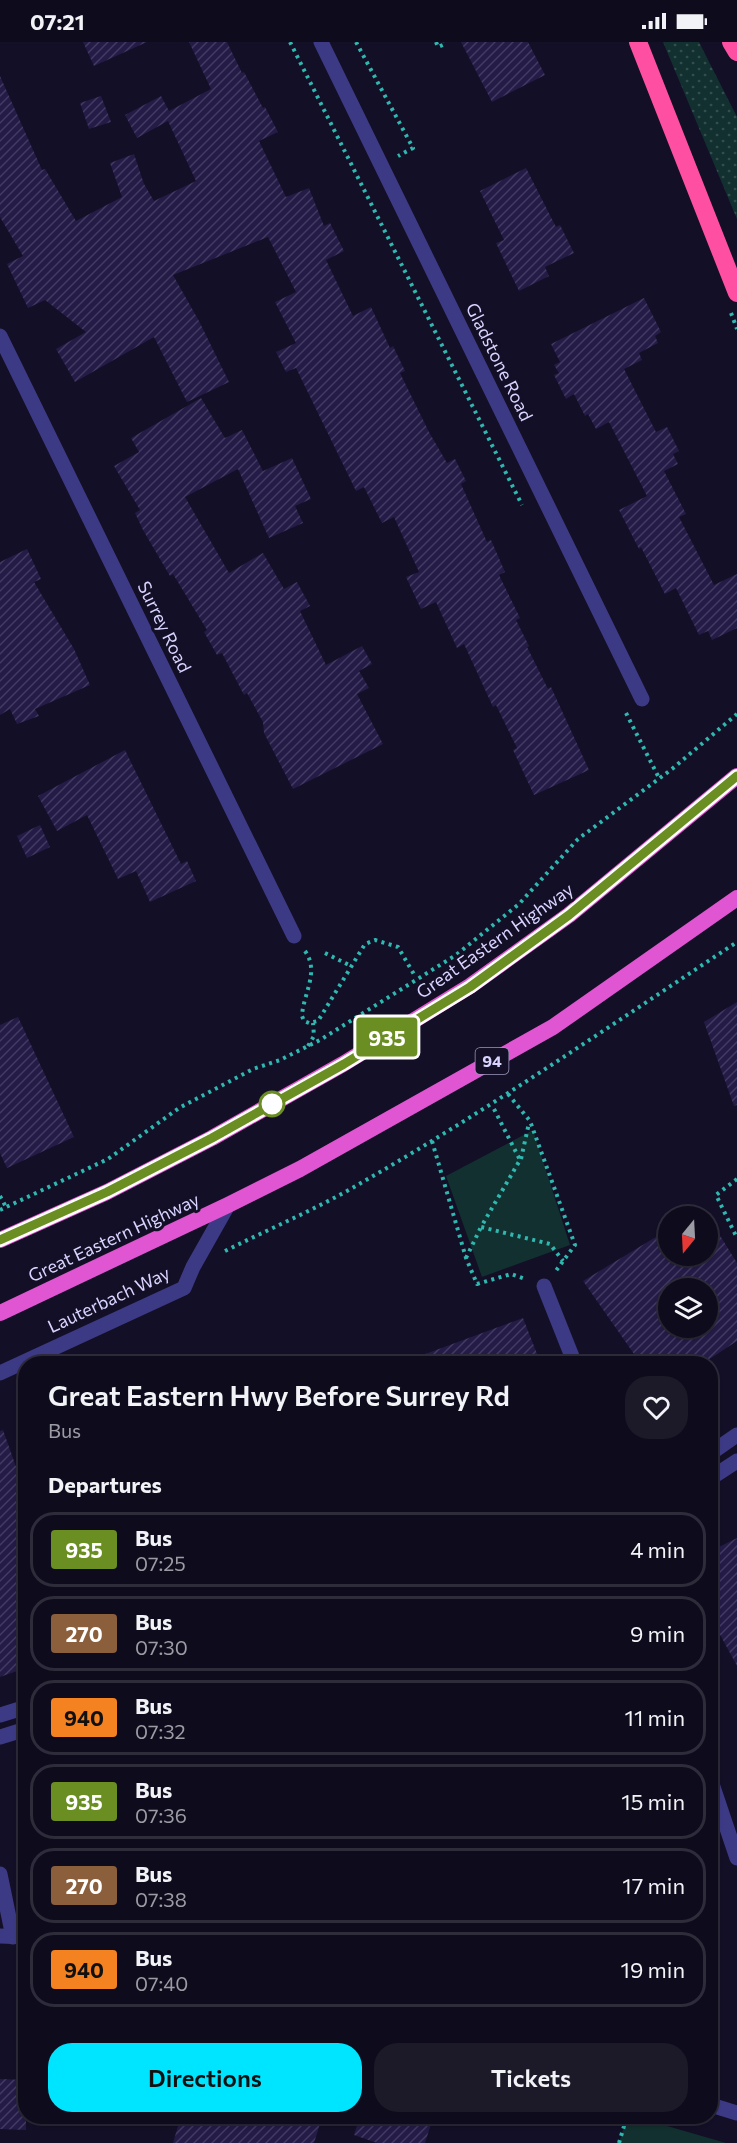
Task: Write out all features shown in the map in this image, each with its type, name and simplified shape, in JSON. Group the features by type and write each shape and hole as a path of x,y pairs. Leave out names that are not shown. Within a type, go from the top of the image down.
{"highway":[{"path":"638,42 737,293"},
{"path":"731,42 737,52"},
{"name":"Great Eastern Highway","path":"0,1240 107,1192 212,1138 344,1064 470,987 569,915 737,776"},
{"name":"Great Eastern Highway","path":"0,1313 300,1169 553,1028 737,898"}],"street":[{"name":"Gladstone Road","path":"321,42 642,699"},
{"name":"Surrey Road","path":"0,336 294,936"},
{"name":"Lauterbach Way","path":"37,1356 184,1288 193,1267 228,1205"},
{"path":"544,1286 572,1356"},
{"name":"Lauterbach Way","path":"0,1373 18,1365"},
{"path":"718,1448 737,1435"},
{"path":"718,1473 737,1461"},
{"path":"0,1715 14,1708"},
{"path":"0,1737 18,1731"},
{"path":"718,1802 737,1858"},
{"path":"0,1874 13,1937"},
{"path":"718,2107 737,2113"}],"path":[{"path":"290,42 527,515"},
{"path":"356,42 413,148 358,177"},
{"path":"436,42 438,47 445,44 444,42"},
{"path":"622,704 659,778"},
{"path":"0,1210 108,1159 179,1108 253,1070 307,1047 456,955 519,904 578,839 659,778 737,714"},
{"path":"294,936 308,954 311,962 311,978 302,1016 304,1021 313,1023 318,1021 365,944 375,940 398,948 415,976"},
{"path":"193,1267 344,1192 432,1141 508,1094 737,942"},
{"path":"325,953 351,966"},
{"path":"307,1047 314,1036 313,1023"},
{"path":"432,1141 466,1258 477,1284 511,1274 544,1286 575,1245 530,1121 508,1094"},
{"path":"494,1109 520,1160"},
{"path":"466,1258 481,1227 520,1160 530,1121"},
{"path":"737,1179 716,1195 737,1238"},
{"path":"0,1196 6,1208"},
{"path":"481,1227 550,1244 563,1261"},
{"path":"618,2143 624,2124"}],"green space":[{"path":"663,42 699,42 737,117 737,219"},
{"path":"533,1130 570,1245 482,1277 446,1176"},
{"path":"625,2124 660,2124 726,2143 619,2143"}],"building":[{"path":"83,42 147,42 94,66"},
{"path":"189,42 227,42 242,73 244,72 278,132 259,141 286,197 309,188 324,226 330,223 344,251 326,260 353,316 371,307 390,348 393,346 405,371 400,373 429,432 447,463 455,459 466,481 461,484 487,542 491,540 505,572 499,575 520,618 516,620 529,646 527,647 548,689 551,687 589,770 534,795 513,750 517,748 496,705 493,707 464,644 457,648 436,602 421,609 406,577 419,572 394,517 382,523 364,487 356,491 296,368 286,372 276,352 296,343 275,302 296,292 268,237 173,275 229,382 187,402 154,337 75,382 56,349 86,332 45,300 28,308 7,264 23,256 0,217 0,76 42,170 45,169 76,221 122,197 110,163 134,154 144,184 154,201 196,181 168,121 137,138 125,115 161,96 169,111 211,89"},
{"path":"461,42 528,42 545,75 492,102"},
{"path":"101,96 111,122 89,129 80,103"},
{"path":"526,168 556,227 560,225 574,253 545,267 549,276 519,291 496,243 504,240 480,191"},
{"path":"644,298 661,332 655,336 658,343 639,353 642,360 624,369 656,432 667,427 679,451 673,454 678,464 664,471 686,514 679,517 714,585 737,574 737,628 712,640 708,631 699,635 676,588 665,594 619,510 647,496 609,422 596,429 588,414 585,416 574,394 566,399 554,375 559,373 554,365 560,362 551,344"},
{"path":"201,398 225,438 242,430 263,471 292,458 311,499 295,506 303,523 269,538 238,469 185,497 229,573 263,553 284,589 297,582 310,606 300,611 326,665 362,646 372,664 359,671 369,688 357,694 383,744 293,789 264,733 263,722 247,693 244,695 222,653 217,655 204,632 207,630 173,574 170,576 143,530 135,513 140,510 114,466 139,452 131,438"},
{"path":"27,549 41,579 34,582 74,649 90,685 35,709 39,716 17,724 10,709 0,715 0,562"},
{"path":"125,750 181,864 187,861 196,881 150,902 136,871 118,879 87,815 57,831 38,796"},
{"path":"40,825 50,847 27,858 17,836"},
{"path":"737,1002 737,1105 734,1106 704,1022"},
{"path":"18,1017 74,1137 7,1168 0,1153 0,1025"},
{"path":"718,1232 737,1263 737,1341 714,1356 635,1356 583,1281 658,1236 658,1266 718,1266"},
{"path":"523,1318 538,1356 420,1356"},
{"path":"3,1430 18,1472 18,1671 0,1677 0,1431"},
{"path":"737,1538 737,1666 718,1631 718,1548"},
{"path":"0,2079 18,2080 18,2124 26,2124 26,2130 0,2129"},
{"path":"179,2124 320,2124 314,2143 173,2143"},
{"path":"357,2124 431,2124 425,2143 377,2143 354,2135"}],"bus line":[{"name":"935","path":"0,1240 107,1192 212,1138 344,1064 470,987 569,915 737,776"}]}
